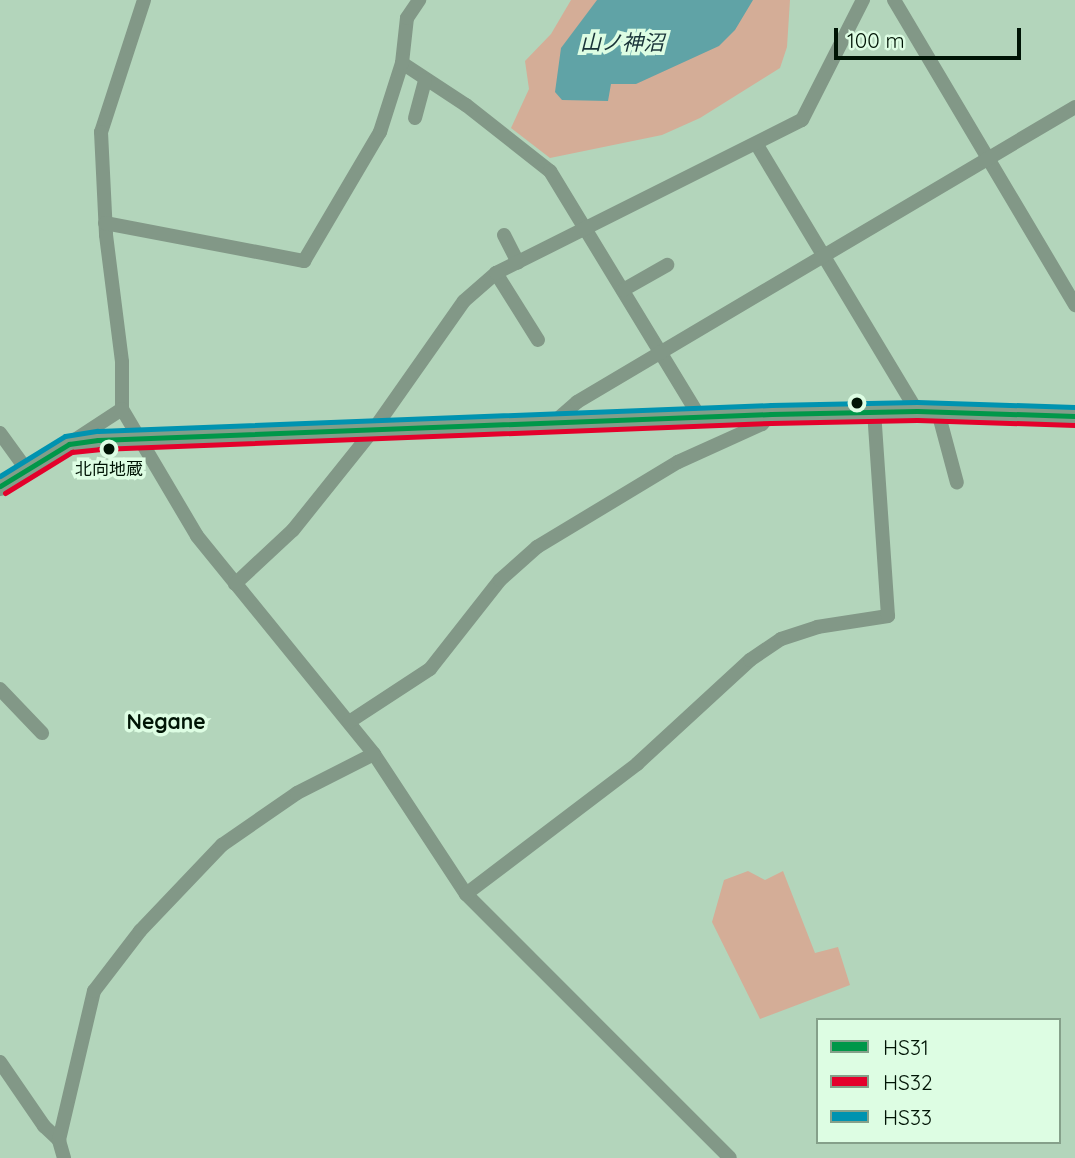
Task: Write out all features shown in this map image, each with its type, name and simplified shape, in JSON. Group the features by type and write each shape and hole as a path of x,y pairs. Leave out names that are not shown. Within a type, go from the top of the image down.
{"street":[{"path":"144,0 101,132 105,223 122,362 122,409 142,438 197,536 374,754 466,894 730,1158"},
{"path":"105,223 304,261 380,132 402,63 407,18 419,0"},
{"path":"235,584 293,530 374,429 464,301 496,273 757,145 802,120 863,0"},
{"path":"894,0 1075,305"},
{"path":"402,63 466,105 550,171 699,416"},
{"path":"415,118 425,80"},
{"path":"553,423 578,402 1075,107"},
{"path":"757,145 917,411"},
{"path":"504,235 517,262"},
{"path":"623,290 667,265"},
{"path":"496,273 538,340"},
{"path":"0,486 122,409"},
{"path":"69,444 142,438 874,411 1075,416"},
{"path":"466,894 637,764 750,660 781,639 817,627 888,616 874,411"},
{"path":"938,412 957,483"},
{"path":"349,722 430,669 500,580 537,547 678,462 762,424 771,414"},
{"path":"0,433 26,469"},
{"path":"0,689 42,733"},
{"path":"64,1158 59,1140 94,990 140,931 222,845 257,818 374,754"},
{"path":"0,1062 44,1126 59,1140"}],"shaded area":[{"path":"571,0 790,0 787,47 780,68 700,118 662,135 550,158 511,128 529,89 525,61 551,34"},
{"path":"748,871 765,880 783,871 815,953 838,947 850,985 760,1019 712,922 724,880"}],"water":[{"name":"山ノ神沼","path":"597,0 753,0 735,30 719,46 636,84 611,84 608,101 562,100 555,92 561,48"}],"transit line":[{"name":"HS33","path":"0,476 65,436 98,431 771,405 917,402 1075,407"},
{"name":"HS31","path":"0,486 69,444 98,440 771,414 917,411 1075,416"},
{"name":"HS32","path":"5,493 72,452 99,449 771,423 917,420 1075,425"}],"place":[{"name":"北向地蔵","path":"109,449"}],"district":[{"name":"Negane","path":"166,721"}]}
